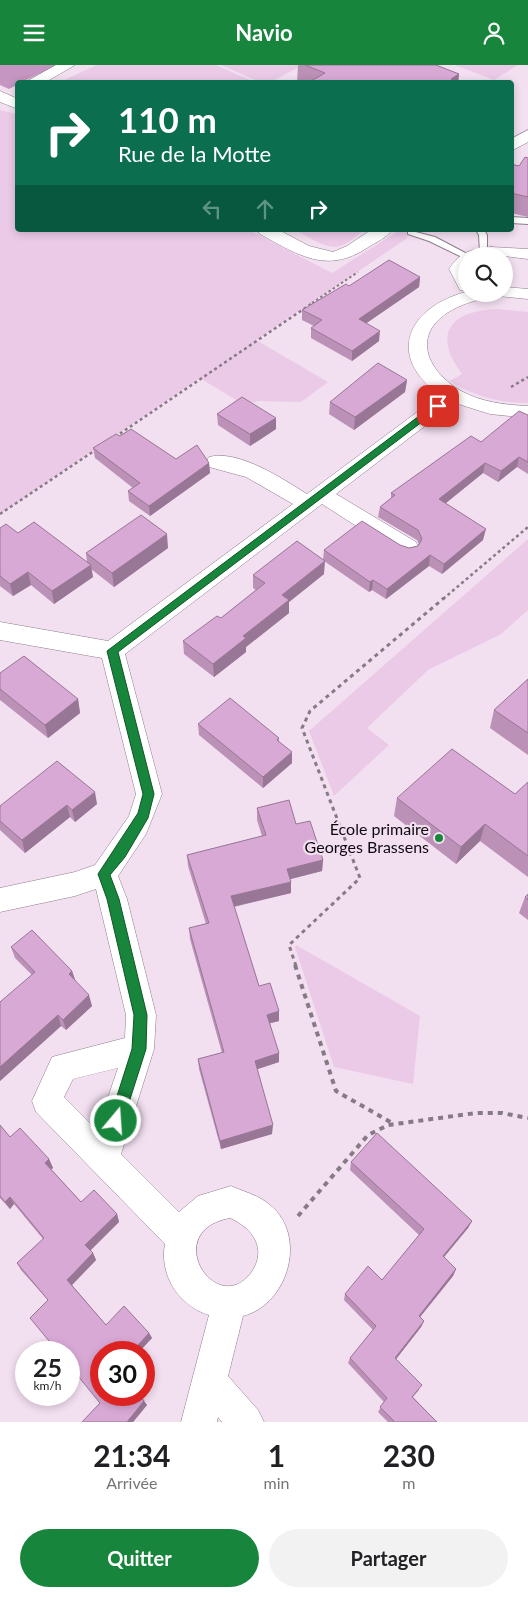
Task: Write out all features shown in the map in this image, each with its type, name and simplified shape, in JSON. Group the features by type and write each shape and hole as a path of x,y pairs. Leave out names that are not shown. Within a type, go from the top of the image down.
{"street":[{"path":"37,80 68,65"},
{"path":"0,97 15,90"},
{"path":"0,97 15,104"},
{"path":"514,144 528,135"},
{"path":"270,232 311,253 331,257 348,252 380,232"},
{"path":"513,255 528,255"},
{"path":"513,293 528,294"},
{"path":"458,299 441,307 429,317 417,338 417,351 428,375 453,395 493,409 528,412"},
{"path":"0,631 112,651 453,395"},
{"path":"216,462 237,465 254,471 315,499 408,549"},
{"path":"0,901 75,884 104,874 144,815 149,794 112,651"},
{"path":"104,874 113,899 141,1015 139,1049 104,1157"},
{"path":"139,1049 63,1067 47,1101 182,1238"},
{"path":"231,1202 246,1206 259,1214 269,1227 274,1243 274,1260 269,1276 259,1290 245,1299 230,1303 214,1301 200,1295 189,1283 182,1269 180,1253 182,1238 189,1223 201,1211 215,1204 231,1202"},
{"path":"199,1422 230,1303"},
{"path":"209,1381 246,1422"}],"lane":[{"path":"514,220 528,221"},
{"path":"411,232 458,250"},
{"path":"477,247 483,235 481,232"}],"path":[{"path":"113,438 360,271"},
{"path":"128,428 134,433"},
{"path":"0,514 97,449"},
{"path":"394,1124 336,1091 290,945 360,878 302,728 310,711 528,527"},
{"path":"274,1243 368,1135 394,1124 476,1113 502,1113 528,1118"}],"shaded area":[{"path":"0,65 57,65 26,80 15,80 15,86 9,89 0,85"},
{"path":"97,65 216,65 250,80 64,80"},
{"path":"221,65 303,65 275,80 255,80"},
{"path":"455,65 518,65 494,80"},
{"path":"0,110 15,114 15,232 253,232 332,273 397,232 410,232 406,239 256,340 328,382 301,402 258,401 244,405 200,378 0,514"},
{"path":"299,232 361,232 340,246 329,246"},
{"path":"497,309 528,312 528,403 507,402 487,398 468,391 450,381 462,374 453,360 448,347 447,336 451,327 457,320 467,314"},
{"path":"528,539 528,610 501,634 428,670 367,728 389,745 334,796 309,731"},
{"path":"296,945 420,1016 413,1084 334,1067 295,947"}],"building":[{"path":"305,65 436,65 459,74 451,79 453,80 313,80 325,73"},
{"path":"525,157 528,158 528,197 514,194 514,165 519,166"},
{"path":"389,260 420,277 359,319 380,331 352,351 311,328 322,320 302,310 346,284 349,286"},
{"path":"378,363 407,380 355,417 330,402"},
{"path":"242,397 276,418 250,434 217,414"},
{"path":"519,411 528,415 528,462 519,457 501,471 485,463 439,499 486,529 444,564 430,555 387,589 373,580 370,582 324,550 362,521 400,545 409,548 418,546 422,539 418,530 380,507 395,495 391,493 471,436 481,442"},
{"path":"131,429 176,459 197,445 209,463 149,506 128,491 140,483 93,448 116,434 120,436"},
{"path":"141,515 167,534 112,573 86,553"},
{"path":"34,522 91,565 52,591 28,572 10,584 0,576 0,528 6,524 18,533"},
{"path":"297,541 325,561 282,595 289,600 243,636 246,638 213,664 183,641 217,616 221,618 265,583 253,575"},
{"path":"24,656 78,699 45,725 0,689 0,673"},
{"path":"528,679 528,733 494,710"},
{"path":"230,698 279,738 277,740 292,752 263,777 198,724"},
{"path":"452,749 515,794 528,782 528,856 485,824 461,847 397,798"},
{"path":"57,761 95,792 72,810 67,805 22,840 0,821 0,806"},
{"path":"289,800 296,824 310,821 323,860 287,869 291,882 231,896 259,986 270,983 279,1011 267,1015 279,1053 255,1061 273,1125 220,1141 198,1059 224,1052 189,928 209,923 187,855 266,835 257,808"},
{"path":"32,930 72,971 69,974 89,995 63,1020 58,1015 0,1067 0,1002 35,972 11,947"},
{"path":"0,1125 10,1137 20,1128 49,1159 45,1163 81,1202 94,1190 117,1214 85,1245 93,1253 67,1280 106,1325 124,1306 149,1333 142,1341 90,1341 90,1391 80,1378 80,1341 49,1341 30,1318 48,1300 17,1263 44,1238 10,1197 5,1202 0,1196"},
{"path":"377,1133 472,1221 443,1256 456,1269 419,1316 424,1321 395,1358 422,1385 412,1397 437,1422 393,1422 380,1407 387,1398 350,1358 376,1326 345,1294 368,1266 382,1280 424,1229 351,1162"},
{"path":"97,1406 140,1406 127,1422 82,1422"}],"place":[{"name":"École primaire Georges Brassens","path":"439,838"}],"route":[{"path":"116,1121 139,1049 141,1015 113,899 104,874 144,815 149,794 112,651 438,406"}]}
